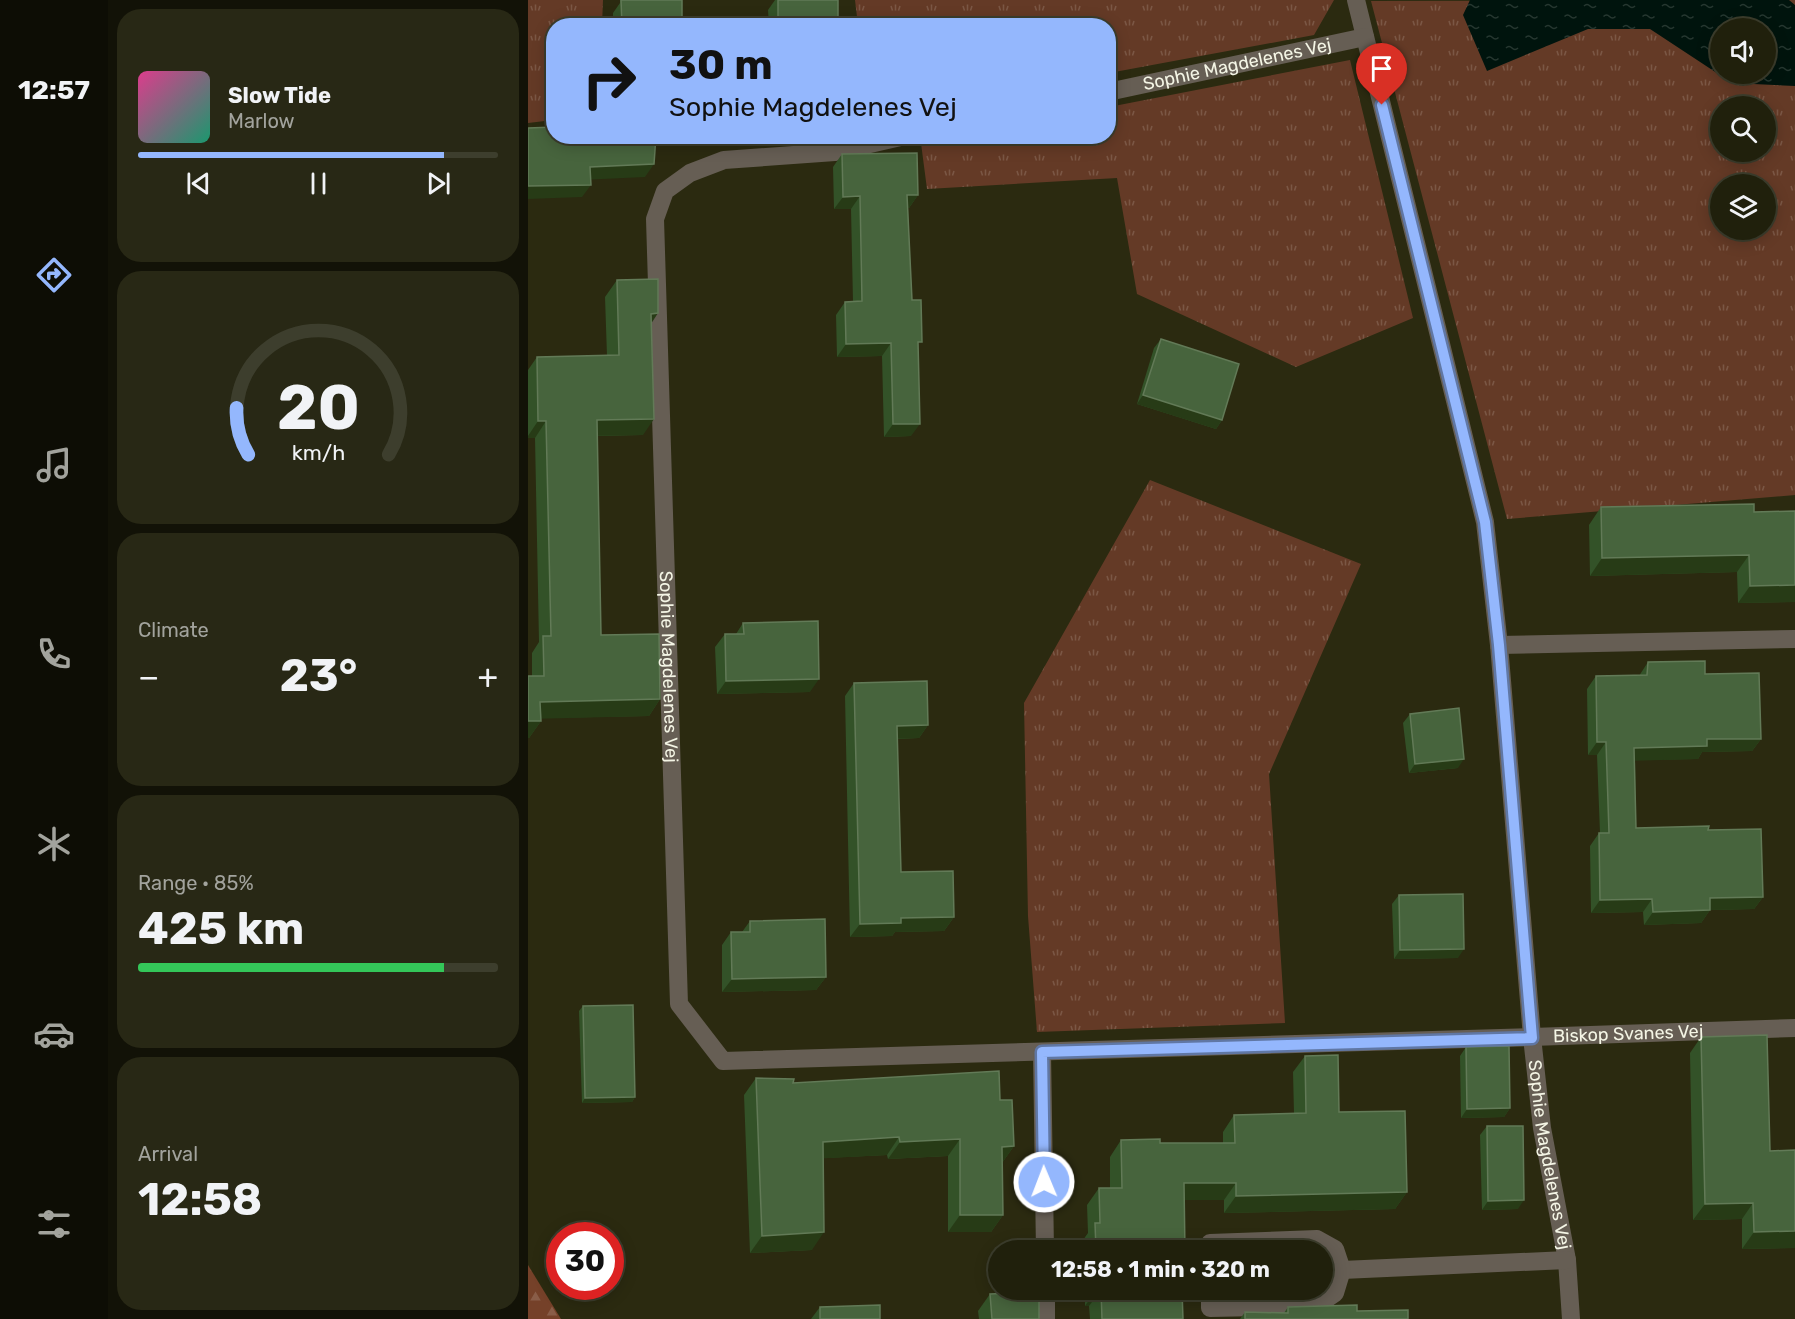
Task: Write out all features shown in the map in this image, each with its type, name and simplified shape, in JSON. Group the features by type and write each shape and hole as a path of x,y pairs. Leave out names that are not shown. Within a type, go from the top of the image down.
{"street":[{"name":"Biskop Svanes Vej","path":"1356,0 1485,522 1499,645 1532,1038 1795,1028"},
{"name":"Sophie Magdelenes Vej","path":"1116,90 1365,37"},
{"name":"Sophie Magdelenes Vej","path":"870,144 835,152 724,160 690,173 665,191 655,219 679,1004 723,1061 1532,1038 1542,1128 1567,1260 1572,1319"},
{"path":"1499,645 1795,639"},
{"path":"1042,1052 1045,1240"},
{"path":"1290,1240 1319,1240"},
{"path":"1333,1248 1342,1270 1333,1294"},
{"name":"Sophie Magdelenes Vej","path":"1342,1270 1567,1260"},
{"path":"1046,1300 1046,1319"},
{"path":"1210,1300 1210,1308 1316,1306 1325,1300"}],"green space":[{"path":"528,0 603,0 602,18 546,18 546,121 528,123"},
{"path":"855,0 1334,0 1314,35 1116,72 1116,18 857,18"},
{"path":"1795,0 1795,495 1507,519 1371,1"},
{"path":"1350,60 1413,318 1296,367 1137,294 1117,178 927,189 921,144 1116,144 1116,106"},
{"path":"1150,480 1361,564 1269,774 1285,1023 1037,1032 1028,916 1024,703"},
{"path":"528,1265 546,1294 546,1300 549,1300 561,1319 528,1319"}],"water":[{"path":"1470,0 1789,0 1795,5 1795,86 1753,84 1776,84 1776,18 1710,18 1710,69 1650,29 1588,29 1487,71 1463,15"}],"building":[{"path":"621,0 682,0 682,18 622,18"},
{"path":"778,0 838,0 838,18 778,18"},
{"path":"546,127 546,144 655,144 654,164 590,167 591,185 528,186 528,128"},
{"path":"917,153 918,195 907,195 912,300 921,300 922,342 918,342 920,424 893,424 891,343 846,344 845,302 862,301 860,196 843,197 842,154"},
{"path":"658,279 658,313 651,314 654,419 597,420 601,635 659,634 660,699 540,702 541,721 528,721 528,676 544,676 543,636 551,636 546,421 538,421 537,357 619,355 617,280"},
{"path":"1161,339 1239,364 1222,420 1143,395"},
{"path":"1754,504 1754,512 1795,511 1795,585 1750,586 1749,555 1602,558 1601,507"},
{"path":"818,621 819,679 726,681 725,634 744,634 743,623"},
{"path":"1705,661 1705,674 1759,673 1761,739 1707,739 1707,746 1634,748 1636,828 1709,826 1708,830 1761,829 1763,897 1710,898 1710,910 1653,912 1652,899 1600,900 1599,833 1609,833 1606,742 1597,742 1596,676 1647,675 1648,662"},
{"path":"927,681 928,725 897,726 901,872 953,871 954,917 901,918 901,923 860,924 854,683"},
{"path":"1459,708 1464,759 1415,764 1410,714"},
{"path":"1463,894 1464,949 1400,950 1399,895"},
{"path":"825,919 826,977 732,979 731,932 750,932 750,921"},
{"path":"633,1005 635,1097 585,1098 583,1006"},
{"path":"1767,1035 1770,1151 1795,1150 1795,1231 1754,1232 1753,1203 1705,1204 1701,1037"},
{"path":"1509,1046 1510,1108 1467,1109 1466,1047"},
{"path":"1338,1055 1339,1112 1405,1111 1407,1192 1236,1196 1236,1183 1184,1183 1185,1240 1096,1240 1095,1223 1100,1223 1099,1188 1122,1188 1121,1140 1160,1139 1160,1143 1235,1143 1234,1115 1306,1113 1305,1056"},
{"path":"999,1071 1000,1100 1012,1100 1014,1146 1002,1147 1003,1215 960,1215 960,1139 900,1142 899,1137 823,1142 824,1232 762,1236 756,1078 794,1079 793,1083"},
{"path":"1487,1126 1523,1126 1524,1200 1488,1201"},
{"path":"990,1300 1039,1300 1039,1319 992,1319"},
{"path":"1101,1300 1182,1300 1183,1319 1102,1319"},
{"path":"880,1305 880,1319 820,1319 820,1307"},
{"path":"1357,1305 1357,1311 1408,1310 1408,1319 1245,1319 1245,1312 1288,1313 1288,1307"}],"route":[{"path":"1044,1182 1042,1052 1532,1038 1499,645 1485,522 1382,105"}]}
